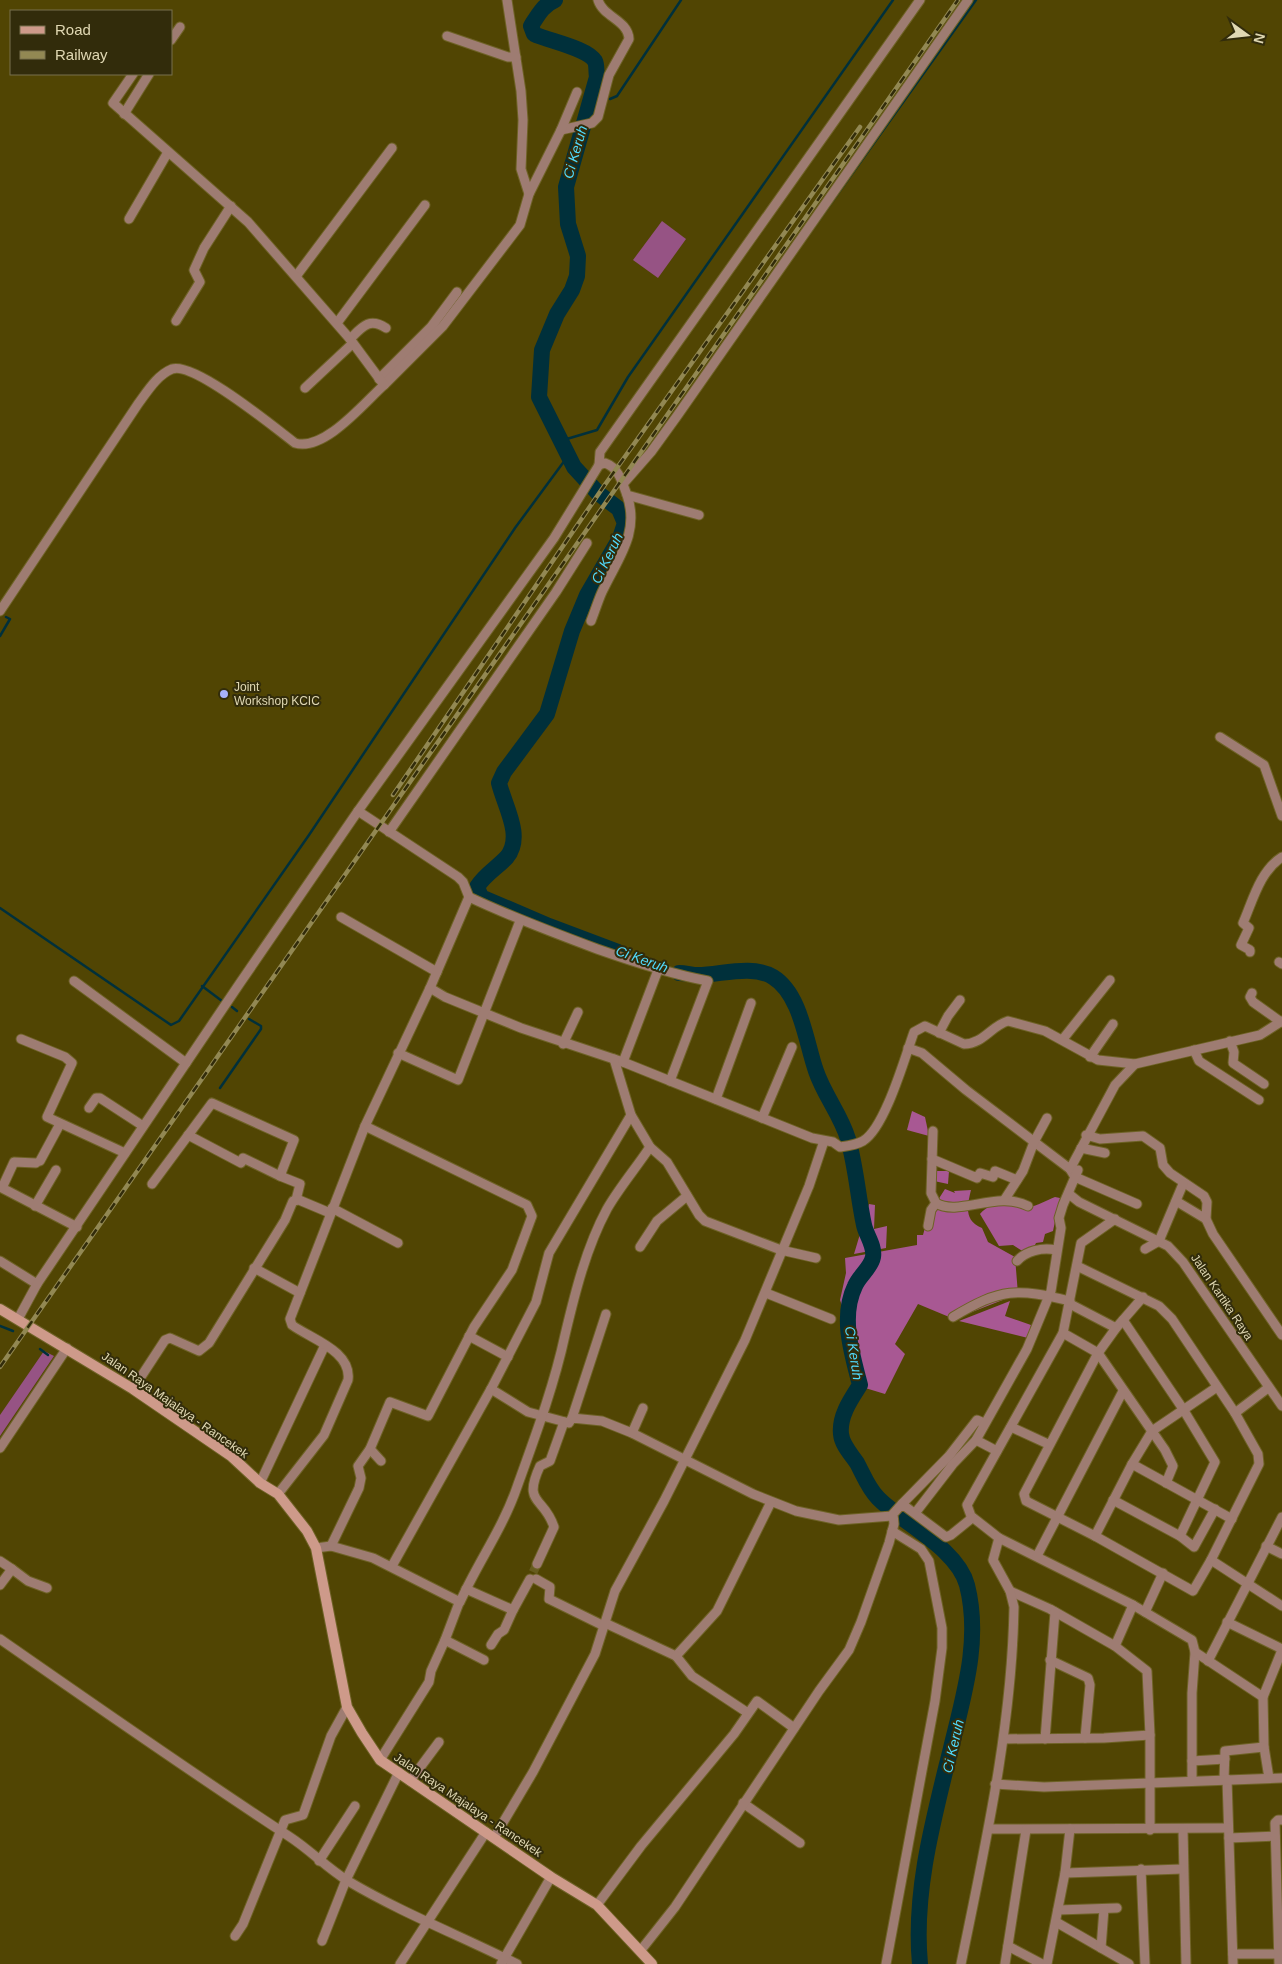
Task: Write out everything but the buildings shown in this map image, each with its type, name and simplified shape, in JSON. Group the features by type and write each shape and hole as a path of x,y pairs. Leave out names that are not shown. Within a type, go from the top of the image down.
{"main road":[{"name":"Jalan Raya Majalaya - Rancekek","path":"0,1309 133,1389 231,1456 260,1482 278,1494 307,1531 316,1548 347,1707 380,1760 551,1877 597,1905 641,1950 652,1964"}],"street":[{"path":"507,0 512,57 523,120 521,169 528,194"},
{"path":"561,130 592,123 600,114 609,75 629,39 626,29 601,8 598,0"},
{"path":"18,1319 38,1284 77,1228 125,1153 358,811 554,538 593,477 599,465 600,452 920,0"},
{"path":"623,484 672,423 968,0"},
{"path":"172,39 180,27"},
{"path":"447,36 512,57"},
{"path":"132,75 113,103 248,222 297,275 381,382"},
{"path":"124,114 149,75"},
{"path":"381,382 443,326 469,295 520,225 528,194 561,130 577,92"},
{"path":"297,275 392,148"},
{"path":"129,219 168,152"},
{"path":"336,323 425,205"},
{"path":"176,321 200,282 194,270 198,258 231,206"},
{"path":"0,611 138,404 165,373 174,368 197,373 295,443 304,446 329,435 431,327 457,292"},
{"path":"305,388 370,323 375,322 386,328"},
{"path":"592,621 601,594 626,545 632,525 631,506 620,476 609,465 605,463 599,465"},
{"path":"627,495 699,515"},
{"path":"389,832 556,592 587,543"},
{"path":"1220,737 1264,766 1282,816"},
{"path":"358,811 458,877 463,882 469,897 520,921 658,970 708,981 670,1081"},
{"path":"1250,952 1250,950 1241,945 1249,928 1243,923 1265,873 1273,863 1282,857"},
{"path":"278,1494 324,1435 348,1380 347,1366 326,1345 292,1325 290,1319 364,1126 430,988 469,897"},
{"path":"341,916 437,972"},
{"path":"398,1053 458,1080 520,921"},
{"path":"623,1062 658,970"},
{"path":"1063,1039 1110,980"},
{"path":"74,981 186,1063"},
{"path":"430,988 445,997 563,1044 623,1062 762,1118 824,1141 833,1142 840,1148 863,1141 873,1132 898,1079 914,1032 920,1027 925,1026 964,1044 970,1044 978,1042 1008,1021 1045,1031 1063,1039 1090,1057 1116,1064 1135,1064 1232,1046 1260,1035 1282,1022 1253,1002 1250,996 1252,993"},
{"path":"939,1033 948,1016 960,1000"},
{"path":"716,1099 751,1003"},
{"path":"563,1044 578,1012"},
{"path":"1090,1057 1113,1024"},
{"path":"21,1039 71,1061 69,1070 47,1114 51,1120 76,1129 125,1153"},
{"path":"1232,1046 1233,1063 1264,1084"},
{"path":"762,1118 792,1047"},
{"path":"908,1048 922,1053 1074,1173 1137,1204"},
{"path":"1195,1054 1259,1100"},
{"path":"614,1059 631,1115 650,1147 667,1162 687,1196 705,1221 781,1250 816,1258"},
{"path":"491,1389 528,1412 541,1416 568,1420 602,1421 632,1432 686,1459 769,1505 839,1520 892,1515 981,1422 1027,1348 1045,1295 1052,1249 1061,1228 1059,1218 1088,1136 1115,1085 1135,1064"},
{"path":"90,1108 96,1098 100,1098 144,1126"},
{"path":"152,1184 212,1103 294,1140 280,1176"},
{"path":"392,1566 491,1389 536,1302 549,1253 631,1115"},
{"path":"1005,1199 1017,1180 1047,1118"},
{"path":"60,1124 38,1162 15,1161 2,1188 77,1228"},
{"path":"331,1546 359,1488 361,1478 358,1466 370,1450 390,1402 428,1416 469,1336 512,1270 531,1219 531,1209 528,1205 364,1126"},
{"path":"933,1131 931,1194 936,1203 953,1207 1005,1199 1028,1206"},
{"path":"133,1389 166,1339 170,1338 199,1351 209,1343 296,1200 300,1184 243,1158 241,1163 188,1135"},
{"path":"1088,1136 1100,1139 1146,1137 1160,1148 1163,1165 1184,1184 1204,1196 1207,1202 1206,1219 1213,1234 1282,1335"},
{"path":"400,1964 426,1922 490,1834 550,1740 595,1654 615,1592 686,1459 766,1293 781,1250 809,1186 824,1141"},
{"path":"380,1760 429,1682 431,1671 459,1603 480,1561 497,1536 516,1489 541,1416 565,1335 569,1310 595,1237 608,1209 650,1147"},
{"path":"1084,1149 1105,1154"},
{"path":"932,1159 977,1178 980,1173 993,1177 995,1171 1017,1180"},
{"path":"35,1206 56,1170"},
{"path":"1144,1249 1159,1241 1184,1184"},
{"name":"Jalan Kartika Raya","path":"1069,1194 1079,1202 1168,1246 1184,1262 1282,1406"},
{"path":"640,1247 657,1221 687,1196"},
{"path":"296,1200 331,1211 398,1243"},
{"path":"1176,1201 1206,1219"},
{"path":"928,1226 931,1210 936,1203"},
{"path":"1115,1220 1082,1241 1063,1333 967,1505 972,1518 1000,1538 1133,1605 1192,1640 1195,1652 1192,1693 1192,1780"},
{"path":"1017,1261 1023,1255 1052,1249"},
{"path":"0,1262 38,1284"},
{"path":"1077,1266 1143,1297 1159,1306 1172,1319 1235,1413 1260,1459 1232,1519 1193,1591 1095,1536 1023,1499 1048,1444 1098,1353 1116,1328 1143,1297"},
{"path":"254,1268 300,1293"},
{"path":"953,1317 997,1294 1019,1291 1045,1295 1070,1303 1116,1328"},
{"path":"766,1293 831,1319"},
{"path":"537,1564 554,1527 549,1516 534,1498 531,1491 540,1466 550,1461 568,1420 606,1314"},
{"path":"1123,1320 1183,1409 1215,1462 1180,1536"},
{"path":"1063,1333 1098,1353 1152,1431 1171,1460 1172,1471 1166,1483"},
{"path":"469,1336 508,1356"},
{"path":"260,1482 326,1345"},
{"path":"0,1448 67,1348"},
{"path":"1095,1536 1132,1464 1152,1431 1217,1387"},
{"path":"1235,1413 1268,1388"},
{"path":"1037,1556 1123,1391"},
{"path":"632,1432 643,1408"},
{"path":"916,1512 953,1464 976,1440 981,1422"},
{"path":"1010,1428 1048,1444"},
{"path":"976,1440 997,1451"},
{"path":"370,1450 381,1461"},
{"path":"1132,1464 1232,1519"},
{"path":"1113,1500 1180,1536 1194,1547 1215,1509"},
{"path":"676,1656 718,1611 769,1505"},
{"path":"902,1505 916,1512 946,1537 951,1536 972,1518"},
{"path":"641,1950 675,1908 743,1803 849,1650 861,1622 892,1531 892,1515"},
{"path":"1208,1660 1282,1517"},
{"path":"886,1964 942,1648 942,1628 929,1561 922,1549 892,1531"},
{"path":"962,1964 989,1829 1004,1739 1014,1607 1010,1591 993,1560 1000,1538"},
{"path":"316,1548 331,1546 352,1551 392,1566 459,1603"},
{"path":"1266,1546 1282,1554"},
{"path":"1211,1560 1282,1606"},
{"path":"0,1561 28,1581 47,1588"},
{"path":"0,1586 12,1569"},
{"path":"1145,1612 1163,1573"},
{"path":"491,1646 498,1634 504,1630 513,1610 533,1579 550,1587 549,1599 676,1656 692,1676 748,1714"},
{"path":"466,1589 513,1610"},
{"path":"1010,1591 1055,1612 1115,1646 1147,1671 1150,1735 1150,1830"},
{"path":"1115,1646 1133,1605"},
{"path":"1045,1739 1055,1612"},
{"path":"1227,1622 1282,1650 1263,1697 1264,1747 1269,1778"},
{"path":"0,1639 176,1763 281,1831 346,1880 426,1922 472,1941 503,1961 517,1964"},
{"path":"445,1640 484,1660"},
{"path":"1195,1652 1263,1697"},
{"path":"1050,1660 1088,1678 1090,1686 1085,1738"},
{"path":"597,1905 641,1846 734,1734 757,1701 794,1728"},
{"path":"235,1936 243,1924 285,1820 304,1814 331,1736 347,1707"},
{"path":"1004,1739 1150,1735"},
{"path":"410,1781 439,1742"},
{"path":"1233,1964 1226,1750 1264,1747"},
{"path":"1192,1761 1225,1759"},
{"path":"322,1941 346,1880 399,1772"},
{"path":"995,1784 1044,1787 1282,1778"},
{"path":"743,1803 800,1843"},
{"path":"319,1861 355,1806"},
{"path":"1279,1964 1275,1836 1276,1821 1282,1820"},
{"path":"989,1829 1150,1830 1228,1828"},
{"path":"1047,1964 1065,1873 1070,1829"},
{"path":"1183,1829 1186,1964"},
{"path":"1005,1964 1026,1830"},
{"path":"1229,1838 1275,1836"},
{"path":"1141,1869 1145,1964"},
{"path":"1065,1873 1183,1869"},
{"path":"503,1961 551,1877"},
{"path":"1058,1910 1117,1908"},
{"path":"1101,1948 1104,1909"},
{"path":"1056,1922 1129,1964"},
{"path":"1008,1946 1042,1964"},
{"path":"1233,1954 1278,1954"}],"shaded area":[{"path":"662,221 686,239 658,278 633,260"},
{"path":"912,1111 925,1117 929,1136 907,1130"},
{"path":"936,1171 949,1171 948,1184 934,1181"},
{"path":"945,1189 955,1193 954,1191 971,1190 968,1212 972,1221 982,1228 988,1242 1015,1257 1018,1294 954,1319 918,1304 895,1344 905,1354 885,1394 852,1384 849,1326 840,1300 846,1273 845,1258 917,1245 917,1235 923,1235 932,1201 938,1200"},
{"path":"1055,1197 1060,1198 1053,1231 1045,1234 1043,1242 1036,1243 1032,1251 1024,1252 1013,1245 999,1246 980,1214 998,1204 1029,1207"},
{"path":"869,1204 875,1205 874,1229 887,1226 886,1248 854,1254"},
{"path":"1010,1301 1005,1316 1031,1325 1028,1338 959,1321"},
{"path":"44,1351 54,1356 0,1436 0,1415"}],"waterway":[{"name":"Ci Keruh","path":"555,0 544,8 531,26 534,34 591,56 596,63 597,77 566,187 568,224 578,256 577,276 572,290 557,314 542,350 539,397 574,467 598,493 619,509 625,523 620,538 587,595 572,631 547,714 504,772 499,783 511,820 514,840 512,849 507,857 477,887 481,897 549,926 618,952"},
{"path":"610,99 617,96 681,0"},
{"path":"560,441 597,430 628,377 893,0"},
{"path":"804,241 976,0"},
{"name":"Ci Keruh","path":"591,97 598,98"},
{"path":"0,908 171,1025 179,1021 309,835 515,528 568,456"},
{"path":"0,636 10,619 6,617"},
{"name":"Ci Keruh","path":"679,973 698,975 736,971 764,973 773,977 782,985 796,1007 819,1080 848,1139 864,1225 873,1253 870,1265 855,1286 848,1310 849,1336 860,1385 844,1414 841,1427 842,1438 875,1494 888,1507 941,1548 952,1559 967,1585 971,1606 972,1647 961,1707 926,1855 920,1910 920,1964"},
{"path":"202,986 222,1001"},
{"path":"232,1007 237,1011"},
{"path":"220,1088 261,1029 261,1026 249,1019"},
{"path":"0,1326 13,1331"},
{"path":"40,1349 48,1355"}],"tunnel":[{"path":"536,1579 530,1579 537,1564"}],"railway":[{"path":"0,1367 958,0"},
{"path":"393,795 604,486 860,127"}],"place":[{"name":"Joint Workshop KCIC","path":"224,694"}]}
